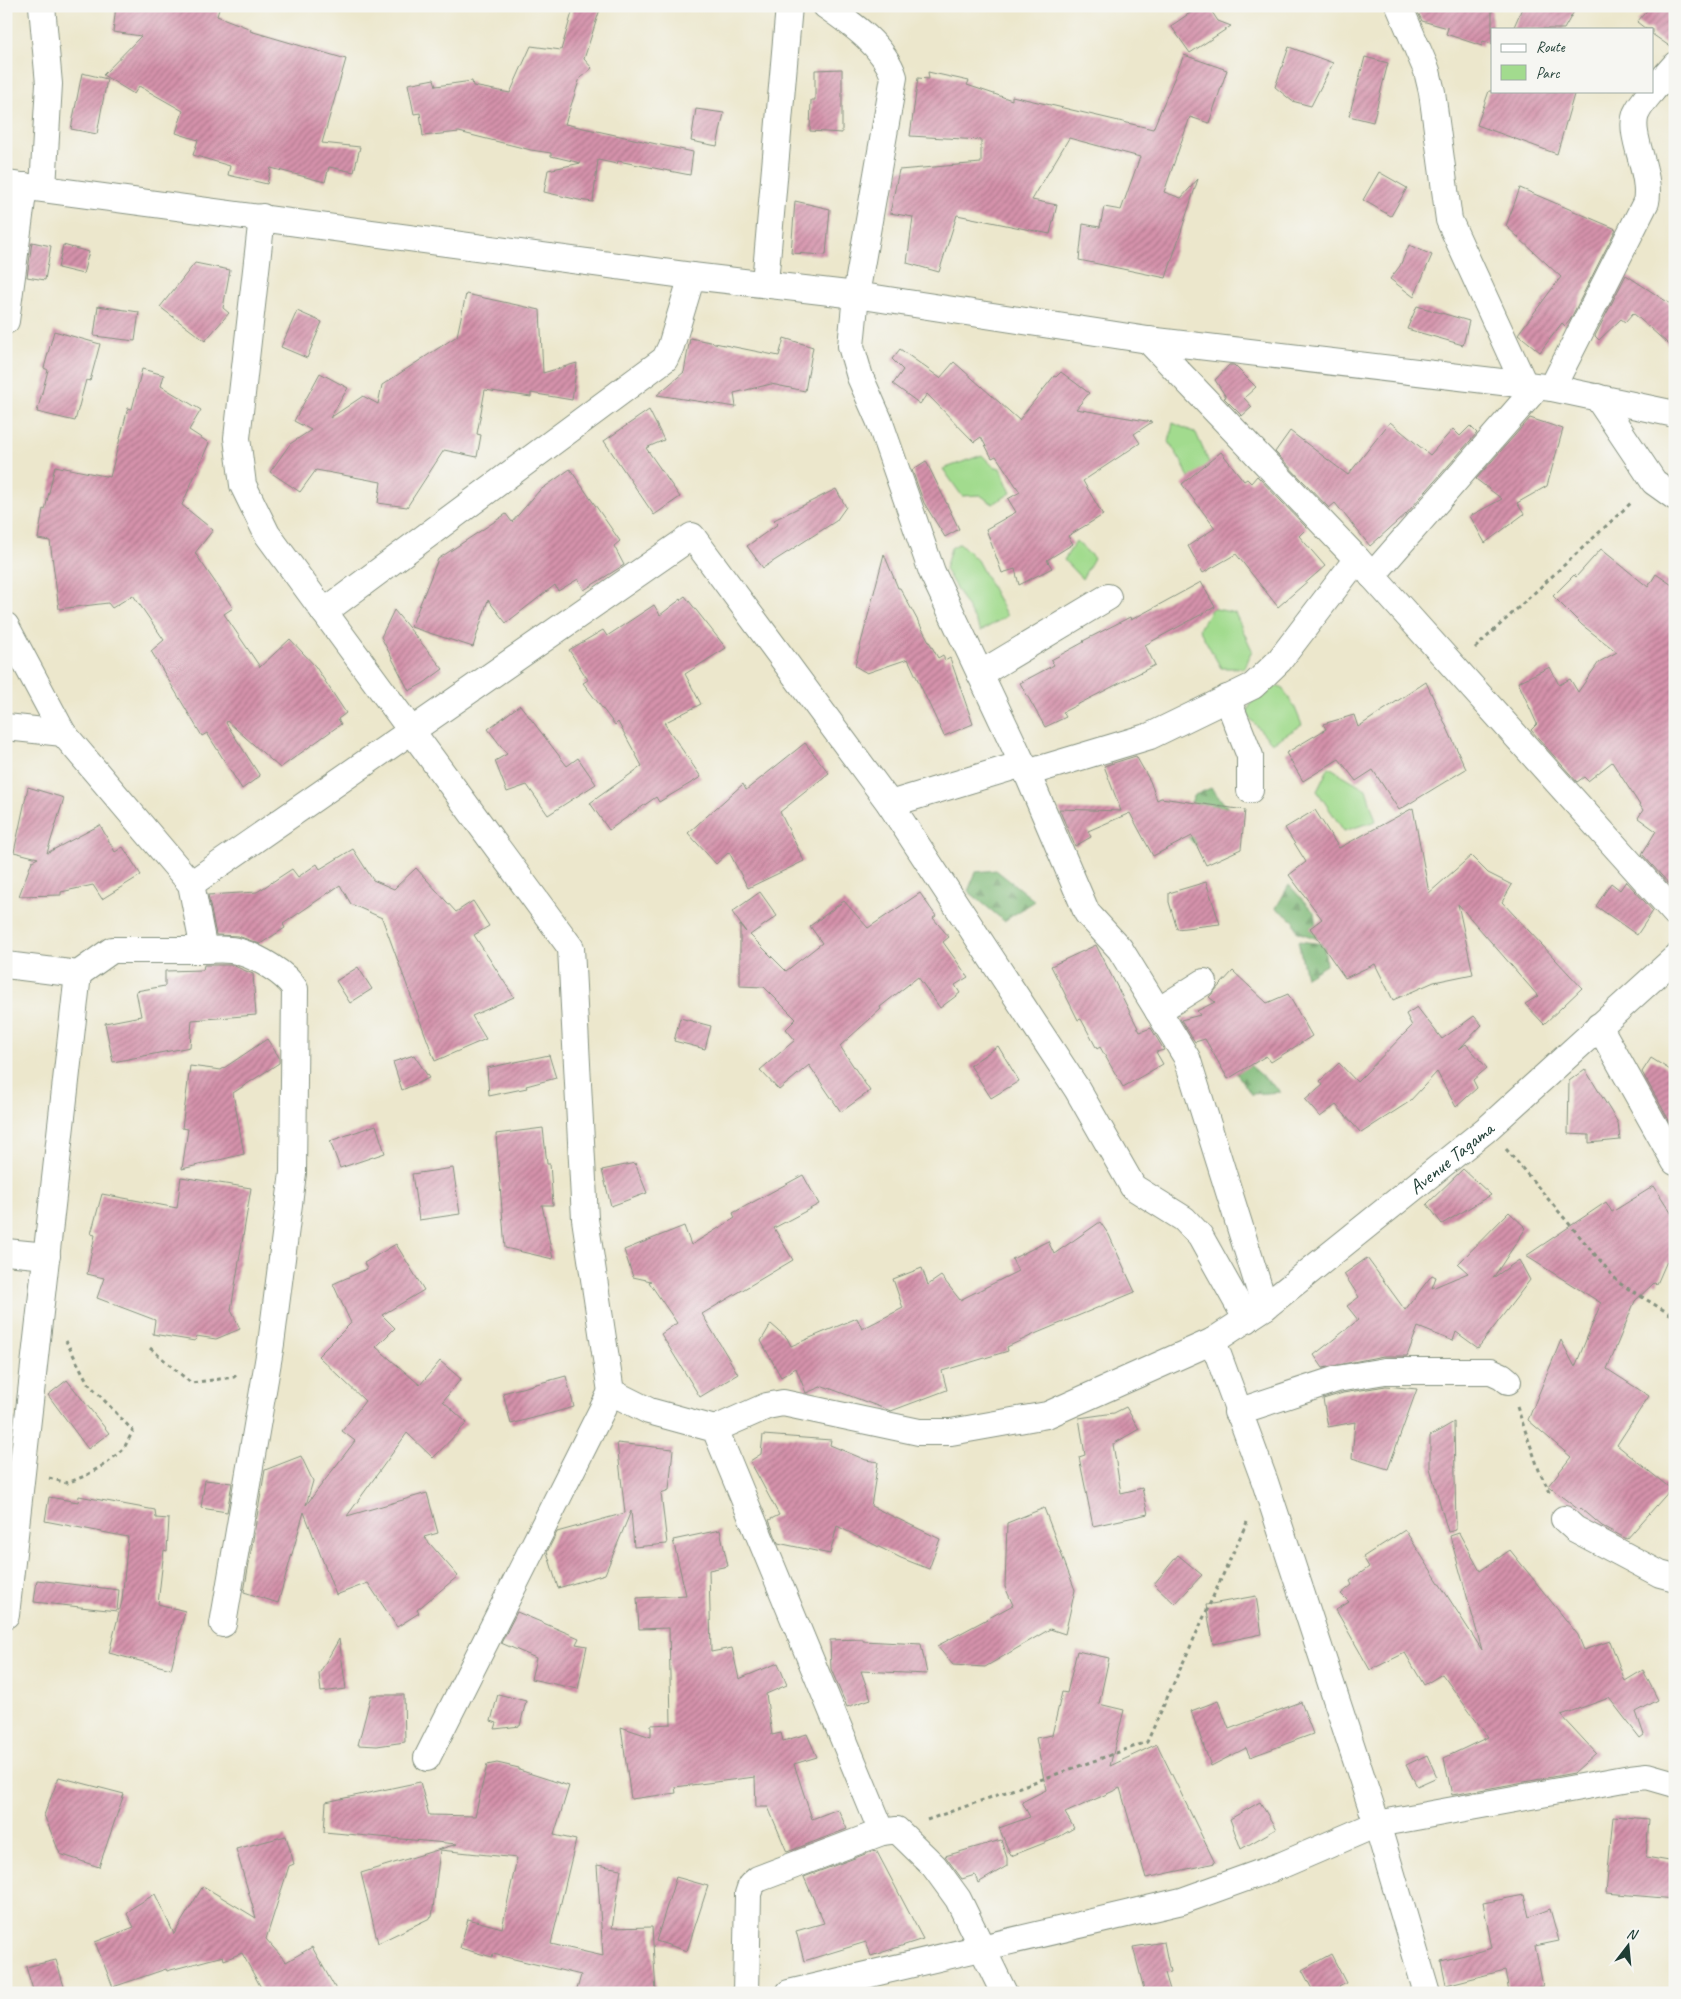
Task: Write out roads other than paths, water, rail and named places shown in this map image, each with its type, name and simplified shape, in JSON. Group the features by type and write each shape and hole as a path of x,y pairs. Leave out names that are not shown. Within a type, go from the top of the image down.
{"street":[{"path":"6,321 24,186 49,84 42,6"},
{"path":"765,283 789,6"},
{"path":"826,6 855,13 891,67 894,77 856,295 851,346 860,377 879,420 932,572 1025,769 1086,913 1120,949 1187,1058 1256,1314"},
{"path":"1399,6 1427,71 1449,220 1538,387"},
{"path":"1654,89 1675,65"},
{"path":"890,804 1150,736 1252,686 1279,661 1364,567 1538,387 1646,202 1648,179 1636,133 1635,116 1641,104 1651,92"},
{"path":"24,186 692,276 856,295 1148,340 1538,387 1597,397 1675,414"},
{"path":"262,218 237,438 243,485 267,534 571,948 585,1219 611,1392 427,1758"},
{"path":"324,612 665,359 671,346 692,276"},
{"path":"1148,340 1364,567 1675,913"},
{"path":"1597,397 1654,482 1675,497"},
{"path":"191,884 692,536 890,804 1077,1089 1134,1187 1184,1219 1200,1236 1256,1314"},
{"path":"980,674 1108,597"},
{"path":"6,626 62,733 191,884 204,950"},
{"path":"1227,698 1250,756 1250,790"},
{"path":"6,727 62,733"},
{"path":"6,965 78,974 112,950 239,951 281,973 295,988 293,1173 271,1344 223,1624"},
{"name":"Avenue Tagama","path":"715,1429 767,1406 783,1403 919,1432 952,1432 1047,1415 1213,1341 1256,1314 1488,1128 1675,958"},
{"path":"6,1615 78,974"},
{"path":"1158,1011 1204,982"},
{"path":"1599,1026 1675,1162"},
{"path":"6,1252 47,1256"},
{"path":"1213,1341 1265,1482 1377,1824 1427,1993"},
{"path":"1238,1412 1337,1379 1385,1371 1491,1371 1508,1381"},
{"path":"611,1392 649,1411 715,1429 890,1831 934,1866 958,1899 1004,1993"},
{"path":"1564,1519 1584,1534 1660,1574 1675,1578"},
{"path":"795,1992 1182,1901 1282,1865 1377,1824 1630,1778 1647,1776 1675,1784"},
{"path":"746,1993 748,1894 750,1885 758,1879 890,1831"}]}
